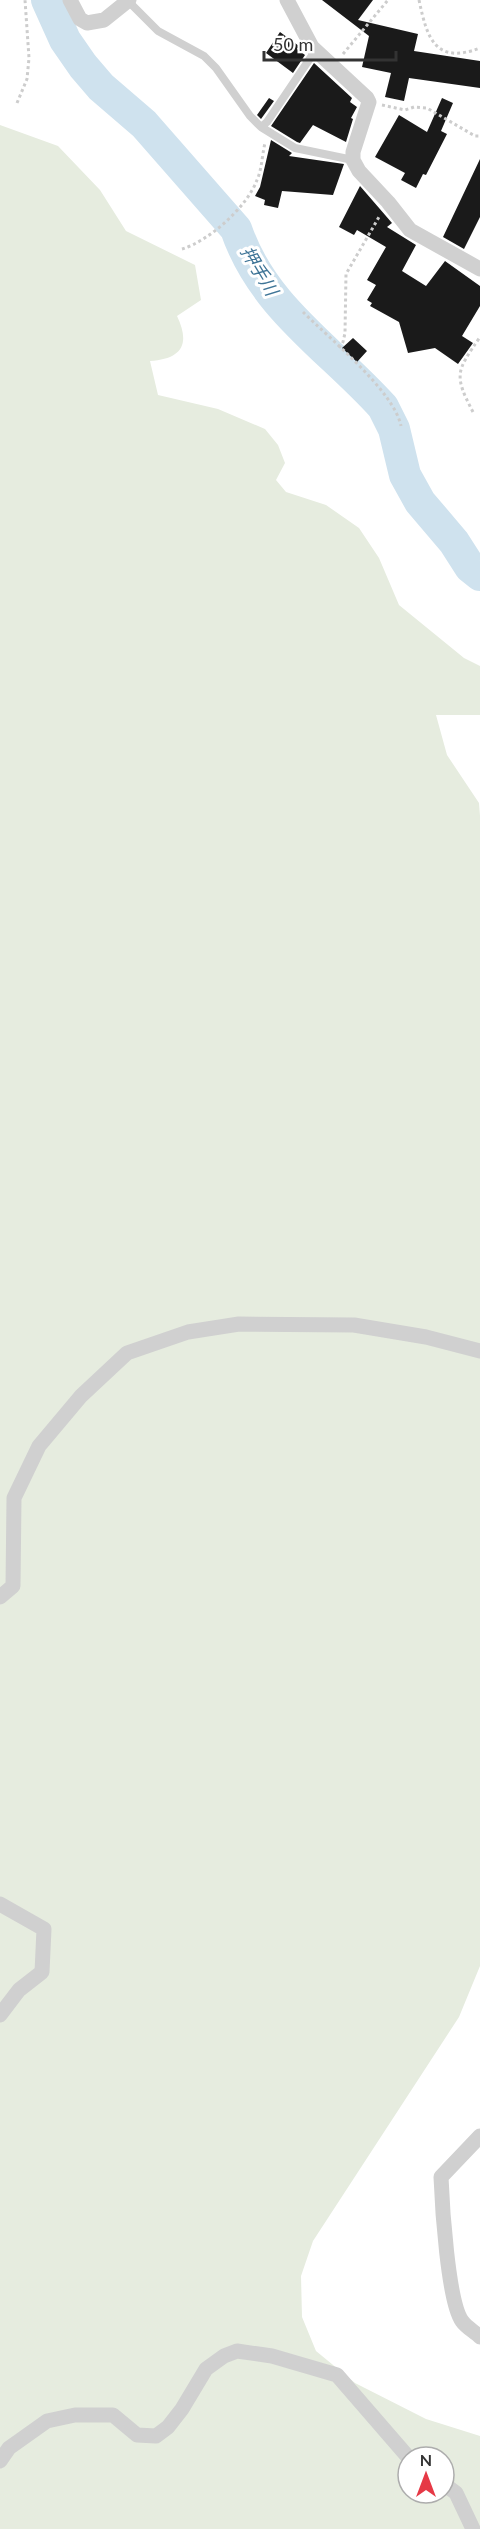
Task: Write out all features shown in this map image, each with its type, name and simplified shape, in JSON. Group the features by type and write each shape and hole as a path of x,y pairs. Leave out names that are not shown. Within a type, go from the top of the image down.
{"street":[{"path":"70,0 80,19 87,23 104,20 128,0"},
{"path":"287,0 315,51 369,102 353,152 353,160 359,171 410,230 478,264"},
{"path":"0,1597 12,1586 14,1498 39,1446 81,1396 127,1353 188,1332 239,1324 354,1325 426,1337 480,1351"},
{"path":"0,1904 44,1929 42,1972 19,1990 1,2011 0,2016"},
{"path":"480,2136 441,2177 442,2218 456,2305 462,2321 480,2337"},
{"path":"0,2461 9,2448 47,2421 75,2415 112,2415 137,2435 156,2436 168,2427 182,2409 206,2369 224,2356 237,2351 272,2356 337,2375 398,2445"},
{"path":"456,2493 473,2529"}],"lane":[{"path":"128,0 158,31 204,56 216,68 250,116 264,129 295,148 353,160"},
{"path":"264,129 315,51"}],"path":[{"path":"17,103 27,79 29,58 25,0"},
{"path":"332,67 388,0"},
{"path":"420,0 429,38 436,46 452,54 480,48"},
{"path":"369,102 405,110 414,107 427,108 475,136 480,136"},
{"path":"182,249 219,228 237,210 258,179 264,129"},
{"path":"339,348 344,342 345,333 346,274 388,202"},
{"path":"303,312 389,398 399,416 401,426"},
{"path":"473,412 458,376 462,364 480,338"}],"shaded area":[{"path":"0,125 58,146 100,190 126,231 195,265 201,300 177,316 183,335 180,349 169,357 150,361 158,395 218,409 265,429 278,445 285,463 276,480 286,492 326,505 359,528 379,558 399,605 464,658 480,666 480,715 436,715 447,755 479,803 480,816 480,1966 459,2017 313,2241 301,2276 302,2317 316,2351 355,2383 426,2419 480,2436 480,2529 0,2529"}],"building":[{"path":"322,0 373,0 358,20 418,34 414,51 480,61 480,88 409,78 404,101 385,97 391,73 362,67 369,36"},
{"path":"280,32 299,46 297,49 305,55 293,73 266,53"},
{"path":"314,63 352,98 350,102 357,107 351,118 353,119 346,142 313,125 300,143 271,126"},
{"path":"269,98 274,101 261,119 257,115"},
{"path":"442,98 453,103 441,131 447,134 426,175 423,174 416,188 401,180 405,173 375,157 399,115 427,132"},
{"path":"271,140 292,153 289,156 344,164 333,195 282,191 278,208 264,205 265,200 255,196 260,187"},
{"path":"480,159 480,217 464,249 443,237"},
{"path":"360,186 392,223 387,227 416,245 402,271 426,286 445,261 480,286 480,306 462,336 473,343 458,364 435,348 408,353 399,322 370,306 372,303 367,300 376,285 367,280 386,247 357,230 354,235 339,227"},
{"path":"353,338 367,351 357,362 342,348"}],"waterway":[{"name":"押手川","path":"47,0 65,40 83,66 101,87 144,124 236,229 248,257 280,304 383,407 394,429 405,475 420,502 454,542 470,567 480,575"}]}
